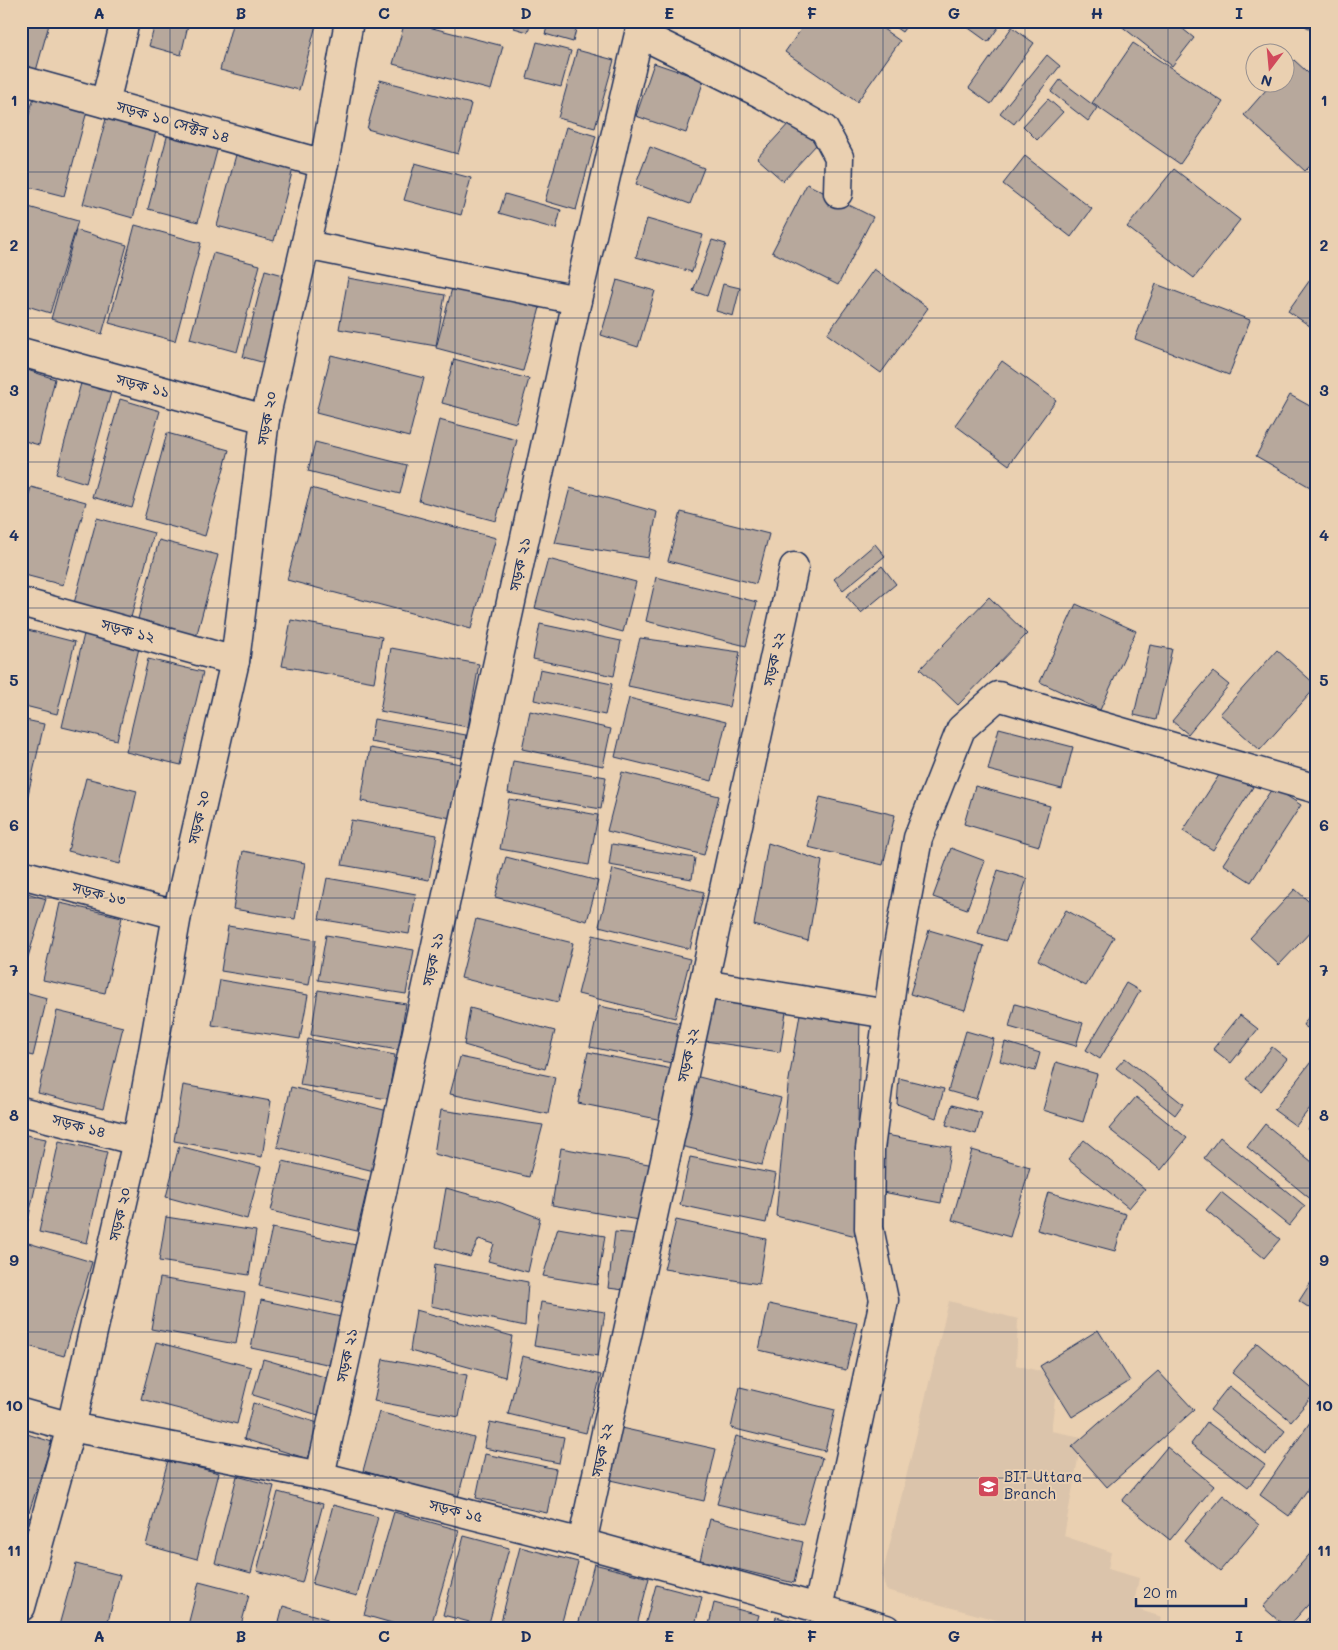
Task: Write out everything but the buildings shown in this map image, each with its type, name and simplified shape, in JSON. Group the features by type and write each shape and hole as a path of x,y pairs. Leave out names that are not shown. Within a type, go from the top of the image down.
{"street":[{"path":"105,103 125,21"},
{"name":"সড়ক ২০","path":"21,1607 71,1427 137,1141 177,915 235,661 265,419 324,164 349,21"},
{"path":"641,28 824,129 839,157 838,193"},
{"name":"সড়ক ২১","path":"320,1476 577,300 641,28"},
{"name":"সড়ক ১০ সেক্টর ১৪","path":"21,80 324,164"},
{"path":"306,245 577,300"},
{"name":"সড়ক ১১","path":"21,352 265,419"},
{"name":"সড়ক ২২","path":"582,1543 794,567"},
{"name":"সড়ক ১২","path":"21,602 235,661"},
{"path":"818,1608 884,1300 869,1228 870,1149 894,968 918,838 961,729 998,696 1317,789"},
{"name":"সড়ক ১৩","path":"21,874 177,915"},
{"path":"703,984 888,1014"},
{"name":"সড়ক ১৪","path":"21,1111 137,1141"},
{"name":"সড়ক ১৫","path":"21,1412 71,1427 320,1476 582,1543 818,1608 886,1629"}],"shaded area":[{"name":"BIT Uttara Branch","path":"949,1301 1018,1319 1016,1365 1058,1376 1051,1431 1082,1437 1064,1536 1111,1552 1108,1569 1139,1578 1133,1608 1162,1617 1160,1629 1030,1629 886,1590 882,1576"}],"place":[{"name":"BIT Uttara Branch","path":"988,1486"}]}
